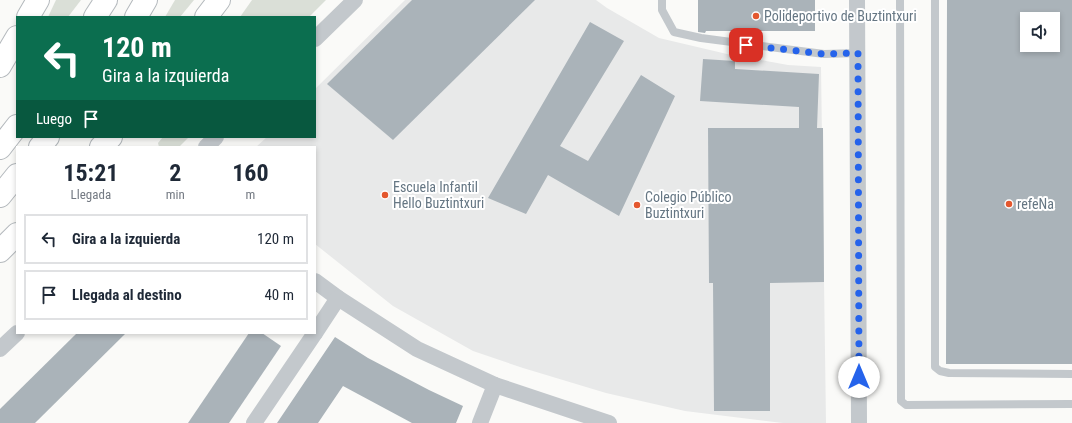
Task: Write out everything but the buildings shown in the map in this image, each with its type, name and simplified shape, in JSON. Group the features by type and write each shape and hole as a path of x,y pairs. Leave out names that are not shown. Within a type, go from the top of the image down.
{"highway":[{"path":"29,16 38,0"},
{"path":"96,16 106,0"},
{"path":"137,16 146,0"},
{"path":"207,16 219,0"},
{"path":"221,16 230,0"},
{"path":"0,66 16,39"},
{"path":"0,148 16,127"},
{"path":"41,146 47,138"},
{"path":"99,146 105,138"},
{"path":"102,146 110,138"},
{"path":"0,196 16,176"},
{"path":"0,251 16,235"}],"street":[{"path":"316,39 355,0"},
{"path":"857,0 859,423"},
{"path":"207,146 215,138"},
{"path":"316,282 338,298 417,349 495,385 609,423"},
{"path":"316,331 338,298"},
{"path":"0,349 16,334"},
{"path":"254,423 314,334"},
{"path":"480,423 495,385"}],"lane":[{"path":"662,0 662,10 674,32 701,38 824,54 858,53"},
{"path":"900,0 901,401 906,405 1072,404"},
{"path":"935,0 934,367 940,371 949,373 1072,374"}],"shaded area":[{"path":"56,0 81,0 69,16 48,16"},
{"path":"175,0 194,0 181,16 166,16"},
{"path":"252,0 326,0 310,16 241,16"},
{"name":"Colegio Público Buztintxuri","path":"405,0 596,0 659,38 727,54 788,65 821,67 826,423 783,423 685,411 606,393 473,351 393,306 316,245 316,146 257,146 266,138 316,138 316,88"},
{"path":"162,138 188,138 180,146 159,146 158,143"}],"place":[{"name":"Polideportivo de Buztintxuri","path":"756,16"},
{"name":"Escuela Infantil Hello Buztintxuri","path":"385,195"},
{"name":"refeNa","path":"1009,204"},
{"name":"Colegio Público Buztintxuri","path":"637,205"}],"route":[{"path":"746,45 824,54 858,53 859,377"}]}
